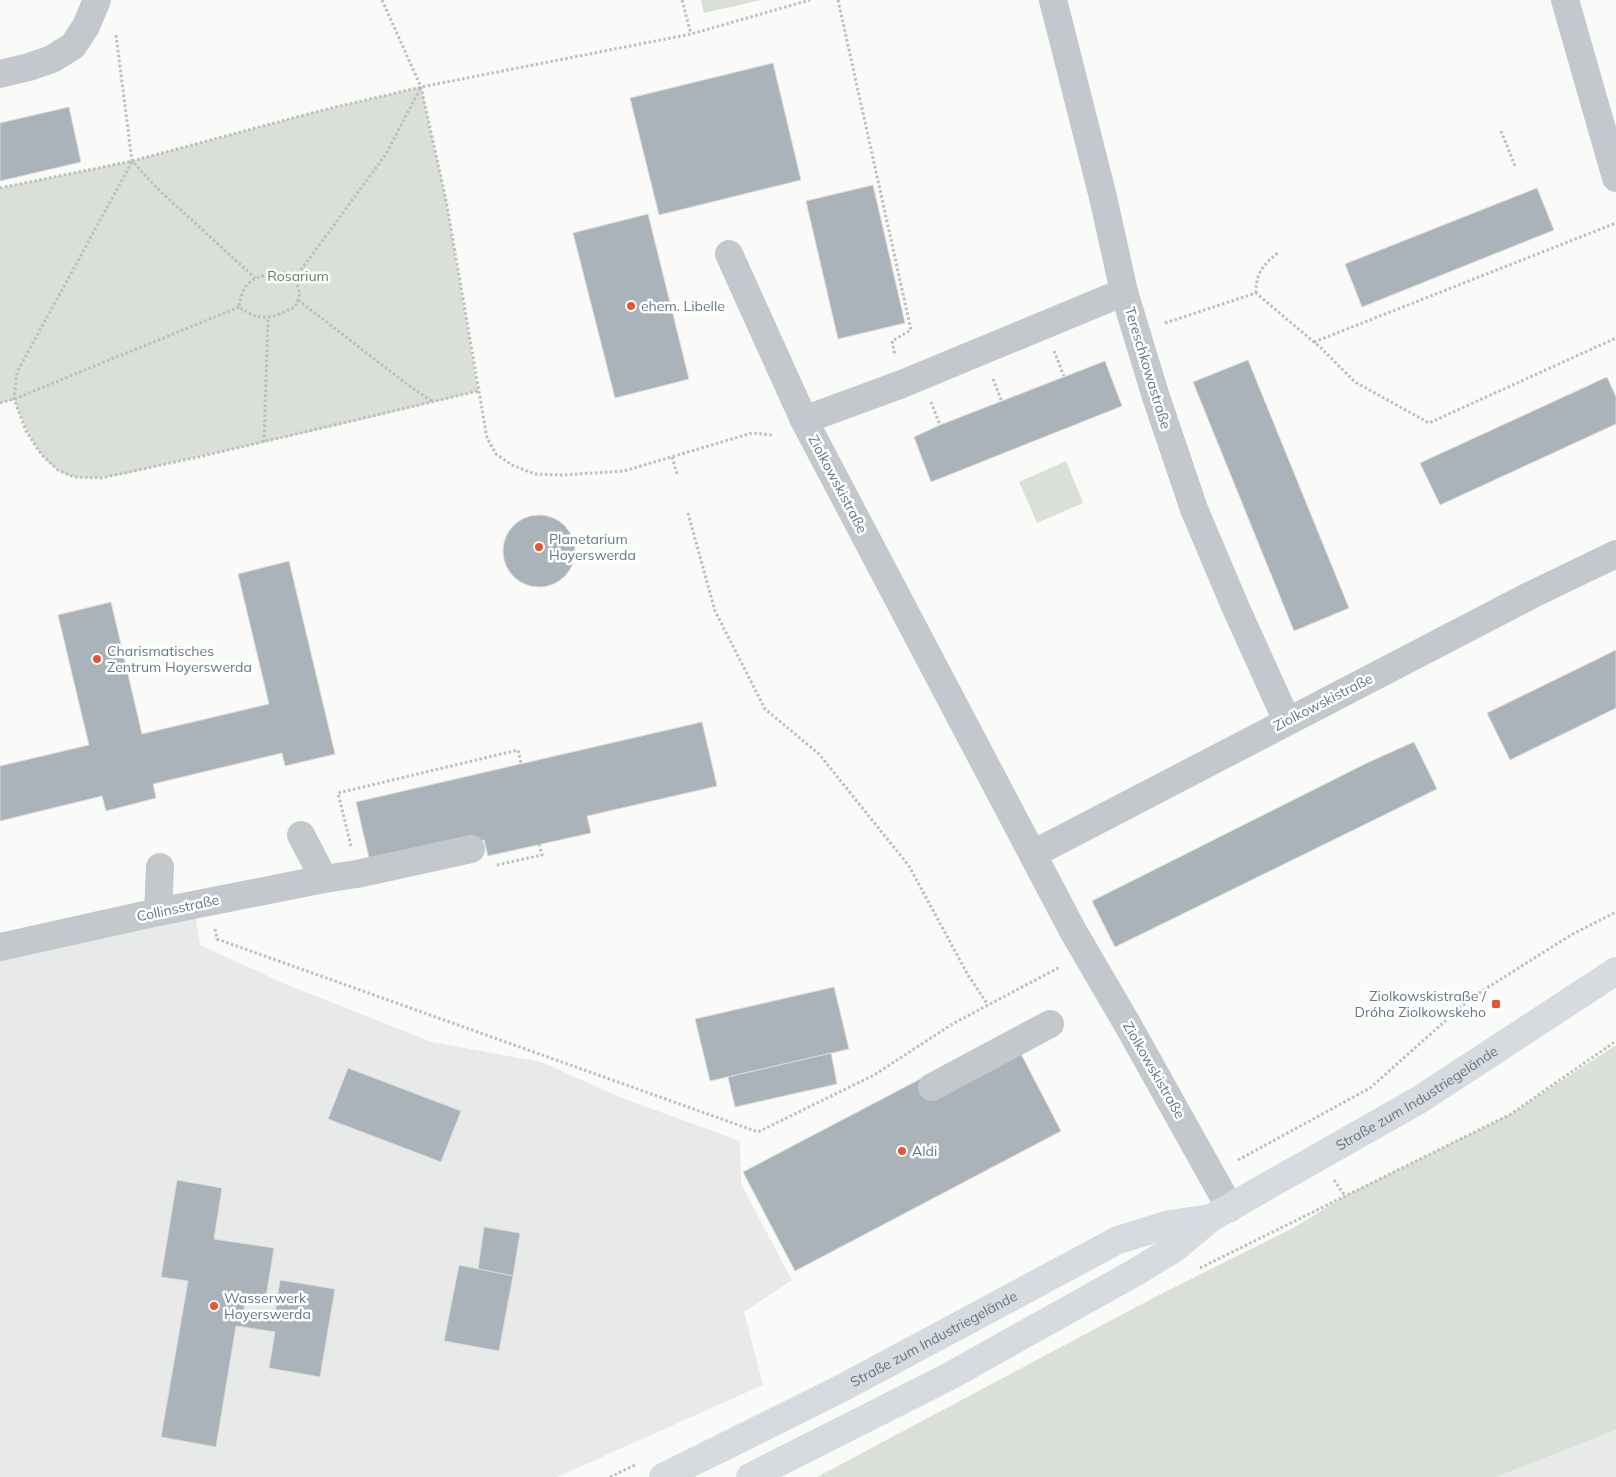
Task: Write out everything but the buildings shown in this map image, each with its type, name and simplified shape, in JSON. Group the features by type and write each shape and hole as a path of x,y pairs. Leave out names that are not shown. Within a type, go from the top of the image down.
{"main road":[{"name":"Straße zum Industriegelände","path":"750,1477 948,1377 1136,1272 1175,1248 1221,1213 1419,1100 1616,971"},
{"name":"Straße zum Industriegelände","path":"662,1477 844,1387 1118,1240 1170,1224 1221,1213"}],"street":[{"path":"0,74 37,64 73,46 86,26 97,0"},
{"name":"Tereschkowastraße","path":"1053,0 1103,197 1124,292 1136,333 1194,509 1234,606 1287,721"},
{"path":"1565,0 1616,178"},
{"path":"729,254 804,420"},
{"name":"Ziolkowskistraße","path":"1124,292 902,384 804,420 1086,954 1176,1108 1221,1213"},
{"name":"Ziolkowskistraße","path":"1033,854 1531,595 1616,554"},
{"path":"302,835 324,879"},
{"name":"Collinsstraße","path":"0,947 158,912 357,874 471,849"},
{"path":"158,912 160,867"},
{"path":"932,1087 1050,1024"}],"path":[{"path":"382,0 421,87 446,200 487,438 496,454 512,465 535,474 562,475 624,471 752,432 773,435"},
{"path":"682,0 690,34"},
{"path":"0,188 132,161 322,110 421,87 690,34 810,0"},
{"path":"838,0 912,330 892,341 902,384"},
{"path":"115,27 132,161 18,372 14,399 26,431 41,454 58,470 74,477 101,478 264,442 478,391"},
{"path":"295,278 386,154 421,87"},
{"path":"1501,131 1515,166"},
{"path":"132,161 160,191 255,278"},
{"path":"1314,342 1616,223"},
{"path":"1279,252 1266,263 1256,278 1256,293 1314,342 1355,382 1429,423 1616,338"},
{"path":"239,307 241,294 246,285 255,278 282,273 295,278"},
{"path":"239,307 251,316 268,318 294,307 300,294 295,278"},
{"path":"1136,333 1256,293"},
{"path":"298,300 408,385 433,402"},
{"path":"0,403 14,399 239,307"},
{"path":"264,442 268,318"},
{"path":"1051,344 1064,376"},
{"path":"990,370 1002,402"},
{"path":"930,397 940,425"},
{"path":"672,456 677,474"},
{"path":"688,513 715,611 765,709 819,754 909,866 968,975 988,1005"},
{"path":"357,874 338,793 518,750 521,763"},
{"path":"471,849 476,870 542,855 539,844"},
{"path":"209,902 217,939 758,1132 874,1074 931,1036 1086,954"},
{"path":"1199,1269 1511,1114 1616,1042"}],"shaded area":[{"path":"194,907 200,945 285,984 432,1042 541,1062 622,1098 740,1141 741,1184 792,1280 744,1312 763,1385 557,1477 0,1477 0,949"},
{"path":"1616,1430 1616,1477 1496,1477"}],"green space":[{"path":"701,0 761,0 704,13"},
{"name":"Rosarium","path":"421,87 446,200 478,391 331,427 115,476 75,477 63,473 53,466 44,457 29,434 14,399 0,403 0,188 132,161 323,110"},
{"path":"1066,461 1083,503 1037,523 1019,482"},
{"path":"1616,1045 1616,1430 1496,1477 817,1477 1157,1296 1295,1227 1345,1196 1511,1114"}],"place":[{"name":"ehem. Libelle","path":"631,306"},
{"name":"Planetarium Hoyerswerda","path":"539,547"},
{"name":"Charismatisches Zentrum Hoyerswerda","path":"97,659"},
{"name":"Ziolkowskistraße / Dróha Ziolkowskeho","path":"1496,1004"},
{"name":"Aldi","path":"902,1151"},
{"name":"Wasserwerk Hoyerswerda","path":"214,1306"}]}
